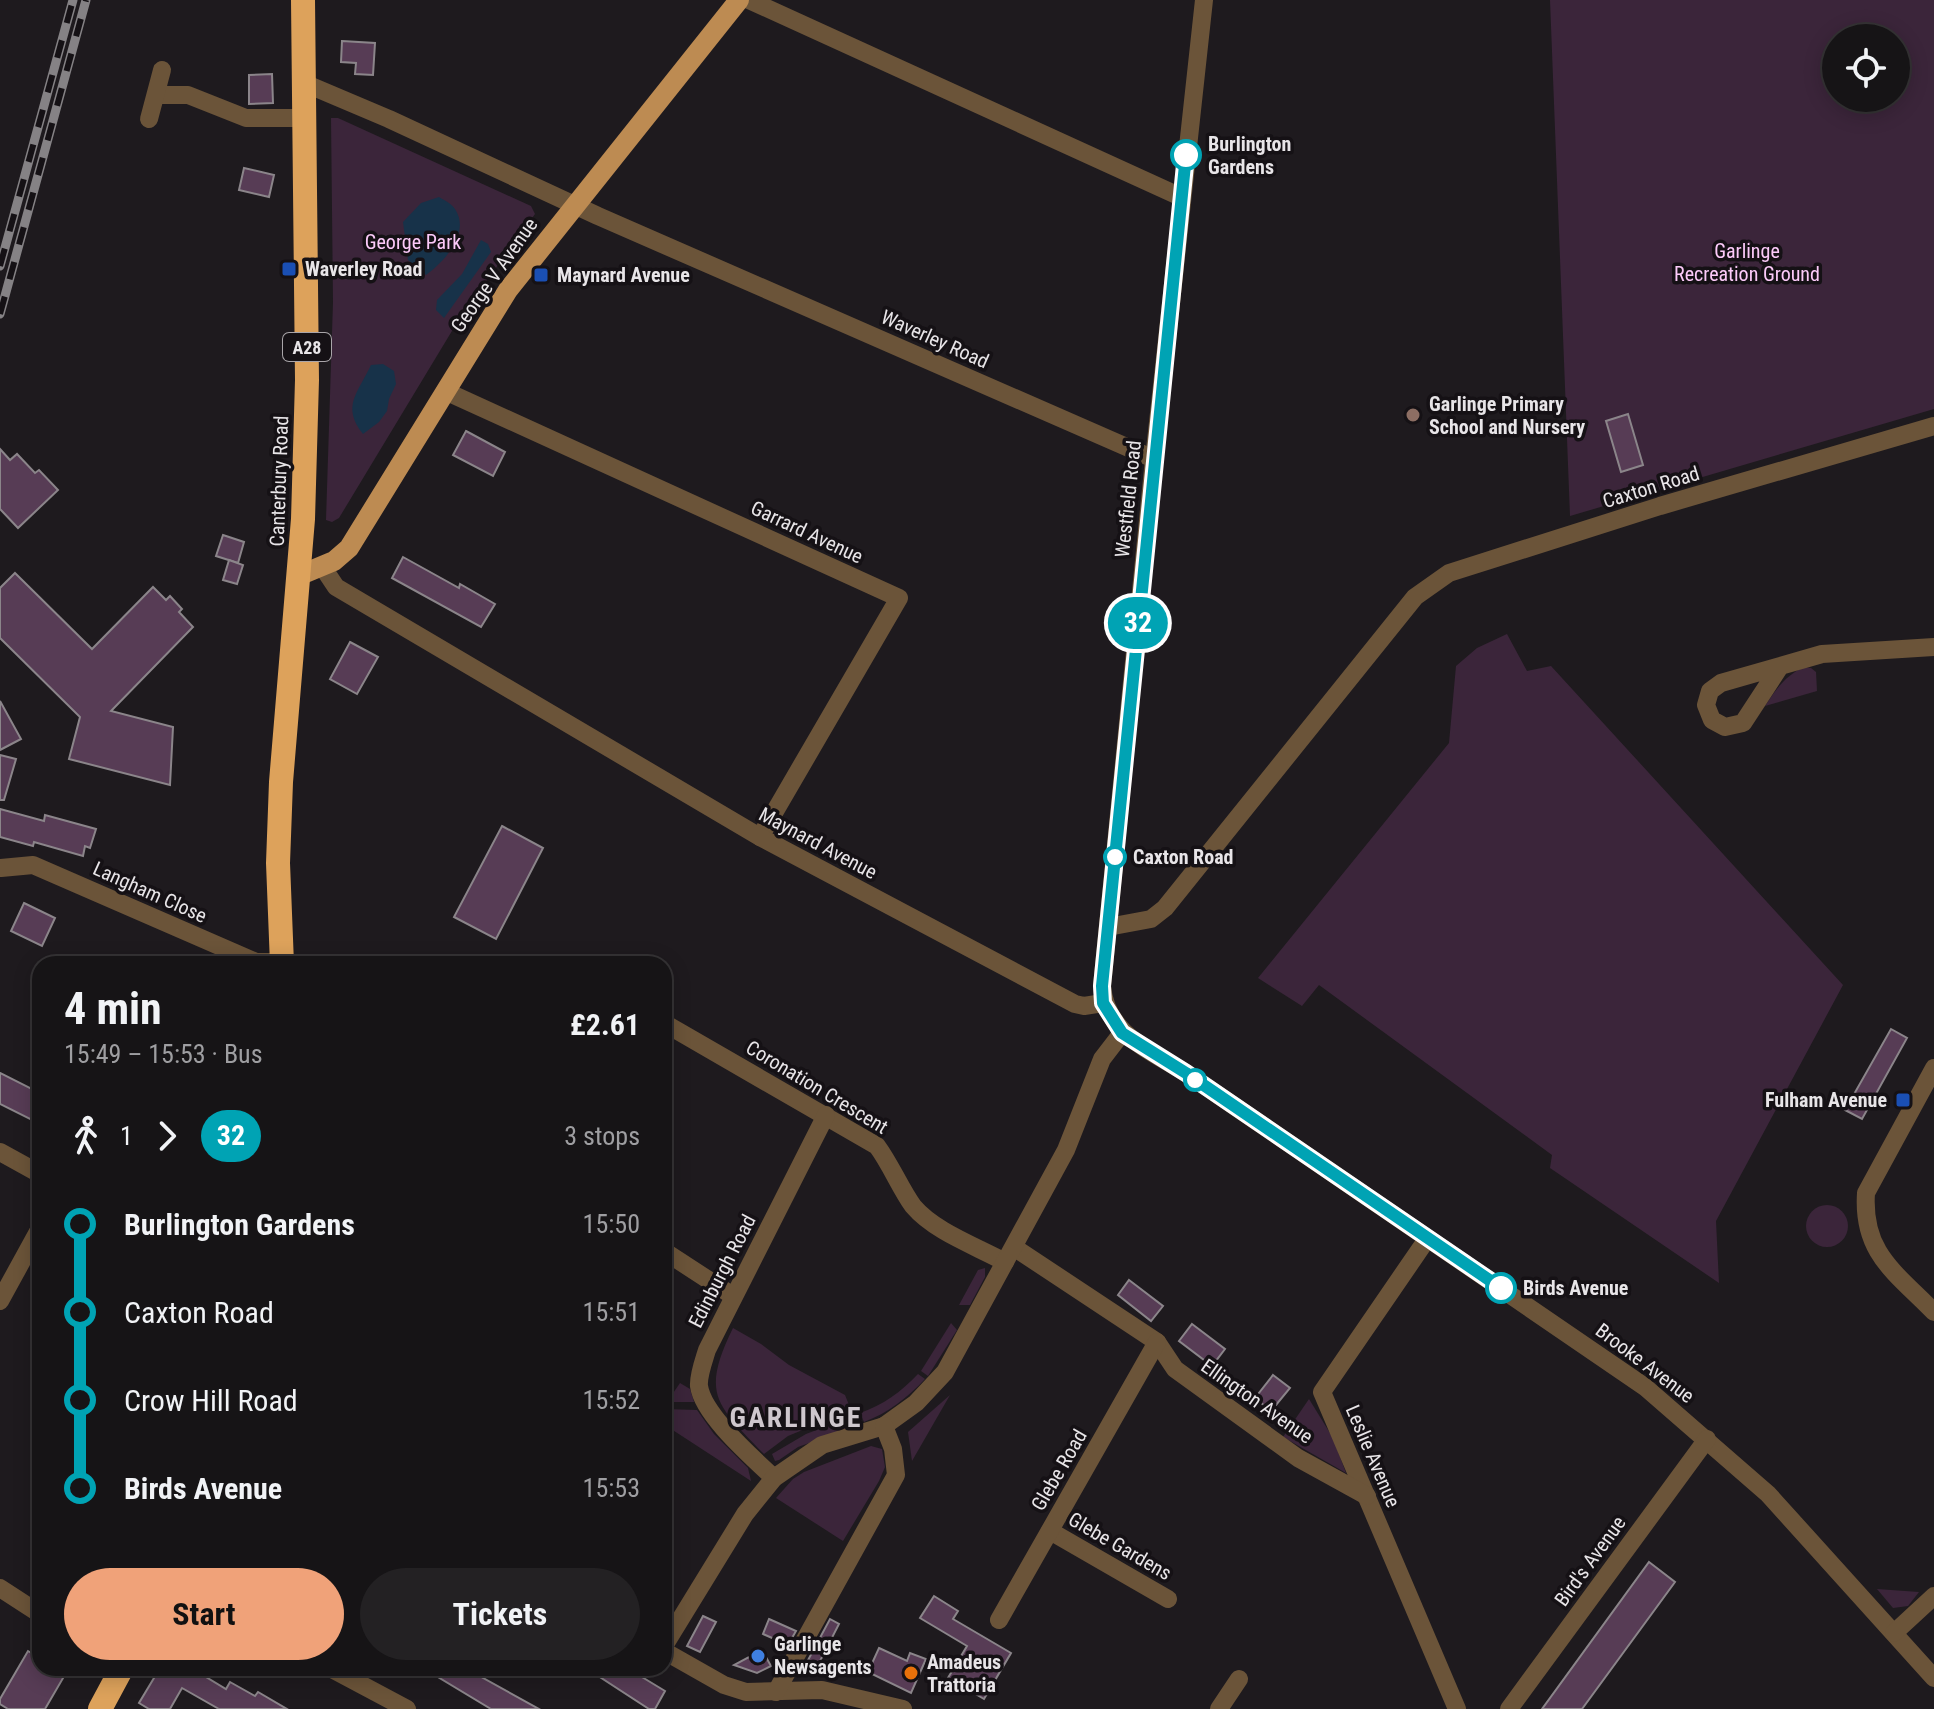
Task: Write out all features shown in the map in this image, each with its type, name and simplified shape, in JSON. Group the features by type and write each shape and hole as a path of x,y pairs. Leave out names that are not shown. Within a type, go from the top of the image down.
{"highway":[{"name":"Canterbury Road","path":"282,956 278,863 281,782 303,519 307,380 303,0"},
{"path":"100,1709 118,1676"}],"main road":[{"name":"George V Avenue","path":"298,576 322,566 349,548 508,290 739,0"}],"street":[{"path":"749,0 1181,197"},
{"name":"Westfield Road","path":"1103,1003 1102,986 1154,459 1204,0"},
{"path":"149,119 162,70"},
{"name":"Waverley Road","path":"304,83 1154,459"},
{"path":"156,95 188,95 246,118 305,118"},
{"name":"Garrard Avenue","path":"445,391 899,598 760,837"},
{"name":"Caxton Road","path":"1108,927 1151,919 1165,908 1415,597 1449,573 1660,506 1934,426"},
{"name":"Maynard Avenue","path":"322,566 336,587 760,837 1075,1004 1103,1003"},
{"path":"1779,668 1822,654 1934,647"},
{"name":"Langham Close","path":"1,868 33,865 242,956"},
{"path":"672,1635 745,1514 774,1478 822,1445 884,1426 916,1403 945,1372 1066,1150 1102,1059 1122,1033 1103,1003"},
{"name":"Coronation Crescent","path":"672,1028 877,1146 892,1166 913,1206 935,1224 1010,1255"},
{"name":"Brooke Avenue","path":"1122,1033 1186,1073 1645,1387 1768,1494 1934,1678"},
{"path":"1934,1068 1866,1193 1865,1215 1868,1234 1882,1258 1934,1312"},
{"name":"Edinburgh Road","path":"774,1478 726,1431 708,1406 699,1386 707,1350 826,1115"},
{"path":"0,1152 32,1170"},
{"name":"Leslie Avenue","path":"1427,1239 1322,1392 1457,1709"},
{"path":"0,1301 32,1243"},
{"name":"Ellington Avenue","path":"1010,1255 1157,1342 1175,1369 1298,1458 1367,1496"},
{"path":"672,1256 733,1296"},
{"name":"Glebe Road","path":"999,1620 1157,1342"},
{"path":"776,1692 896,1475 893,1449 884,1426"},
{"name":"Bird's Avenue","path":"1509,1709 1707,1439"},
{"name":"Glebe Gardens","path":"1050,1531 1168,1599"},
{"path":"0,1588 32,1609"},
{"path":"1894,1633 1934,1596"},
{"path":"672,1653 745,1701 776,1692 822,1690 903,1709"},
{"path":"345,1676 403,1708"},
{"path":"1219,1709 1239,1679"}],"green space":[{"name":"Garlinge Recreation Ground","path":"1550,0 1934,0 1934,409 1570,516"},
{"name":"George Park","path":"331,118 338,118 531,206 535,214 461,316 339,518 332,522 326,520 333,302"},
{"path":"1507,634 1527,671 1551,666 1843,985 1716,1221 1719,1283 1550,1168 1552,1155 1319,985 1302,1006 1258,978 1449,743 1456,666 1477,648"},
{"path":"1804,667 1816,672 1817,691 1765,706 1782,683"},
{"path":"1827,1205 1842,1211 1848,1226 1842,1241 1827,1247 1812,1241 1806,1226 1812,1211"},
{"path":"985,1268 985,1277 970,1305 959,1305 978,1270"},
{"path":"951,1323 957,1330 928,1376 921,1371"},
{"path":"733,1328 789,1365 845,1395 851,1410 788,1436 764,1454 735,1423 718,1398 717,1369"},
{"path":"918,1374 925,1379 911,1392 889,1409 864,1422 860,1413 891,1397"},
{"path":"680,1383 690,1389 694,1402 672,1402 672,1395"},
{"path":"950,1395 912,1461 908,1432"},
{"path":"1309,1399 1333,1438 1346,1473 1283,1437"},
{"path":"672,1409 697,1410 714,1434 748,1468 751,1481 672,1430"},
{"path":"856,1415 859,1425 798,1447 775,1461 772,1454 806,1434"},
{"path":"871,1446 882,1449 885,1467 843,1541 776,1498 804,1472"},
{"path":"1877,1589 1919,1592 1908,1606 1893,1608"}],"water":[{"path":"439,197 455,209 460,228 447,255 426,275 408,260 403,222 421,203"},
{"path":"481,240 488,244 491,252 444,318 436,310 437,300 462,274"},
{"path":"383,364 394,371 396,384 387,411 379,422 363,434 353,415 354,400 371,365"}],"building":[{"path":"342,41 375,43 373,75 355,74 356,63 341,62"},
{"path":"272,74 273,103 249,104 249,75"},
{"path":"244,168 274,175 269,197 239,190"},
{"path":"1628,414 1643,465 1621,472 1606,421"},
{"path":"466,431 505,452 493,476 453,455"},
{"path":"0,449 10,460 17,454 35,473 39,470 58,490 18,528 0,509"},
{"path":"223,535 244,542 238,563 216,556"},
{"path":"403,557 495,604 481,627 392,578"},
{"path":"229,560 243,565 237,584 223,580"},
{"path":"15,573 92,649 153,587 166,600 170,596 182,609 179,612 193,627 111,711 173,727 170,785 69,759 80,717 0,638 0,588"},
{"path":"350,642 378,657 357,694 330,679"},
{"path":"0,701 21,739 0,750"},
{"path":"0,755 16,759 4,800 0,800"},
{"path":"0,809 44,821 45,815 96,829 90,848 85,846 83,856 34,842 33,846 0,837"},
{"path":"502,826 543,848 496,939 454,917"},
{"path":"24,903 55,918 42,946 11,931"},
{"path":"1891,1029 1907,1038 1862,1119 1845,1110"},
{"path":"0,1073 32,1089 32,1120 0,1104"},
{"path":"1129,1280 1163,1306 1151,1321 1118,1295"},
{"path":"1192,1324 1225,1349 1212,1366 1179,1341"},
{"path":"1273,1375 1290,1388 1271,1411 1255,1398"},
{"path":"1649,1562 1675,1582 1582,1709 1542,1709"},
{"path":"934,1596 958,1611 953,1619 1011,1653 984,1699 948,1678 967,1646 920,1618"},
{"path":"703,1616 716,1622 700,1652 687,1646"},
{"path":"769,1619 796,1631 788,1645 763,1634"},
{"path":"830,1619 839,1624 817,1667 807,1662"},
{"path":"879,1648 907,1661 910,1653 926,1659 911,1693 868,1672"},
{"name":"Garlinge Newsagents","path":"762,1650 771,1666 757,1673 734,1665"},
{"path":"28,1651 32,1653 32,1676 64,1676 45,1709 8,1709 0,1704"},
{"path":"155,1676 204,1676 226,1689 230,1682 255,1696 258,1692 287,1709 219,1709 182,1688 170,1709 149,1709 139,1703"},
{"path":"436,1676 479,1676 539,1709 491,1709"},
{"path":"598,1676 640,1676 665,1691 655,1709 649,1709"}],"railway":[{"path":"0,266 73,0"},
{"path":"0,314 86,0"}],"bus line":[{"name":"32","path":"1186,155 1102,986 1103,1003 1122,1033 1186,1073 1501,1288"}],"place":[{"name":"Burlington Gardens","path":"1186,155"},
{"name":"Waverley Road","path":"289,269"},
{"name":"Maynard Avenue","path":"541,275"},
{"name":"Garlinge Primary School and Nursery","path":"1413,415"},
{"name":"Caxton Road","path":"1115,857"},
{"name":"Fulham Avenue","path":"1903,1100"},
{"name":"Birds Avenue","path":"1501,1288"},
{"name":"Garlinge Newsagents","path":"758,1656"},
{"name":"Amadeus Trattoria","path":"911,1673"}],"district":[{"name":"GARLINGE","path":"796,1417"}]}
